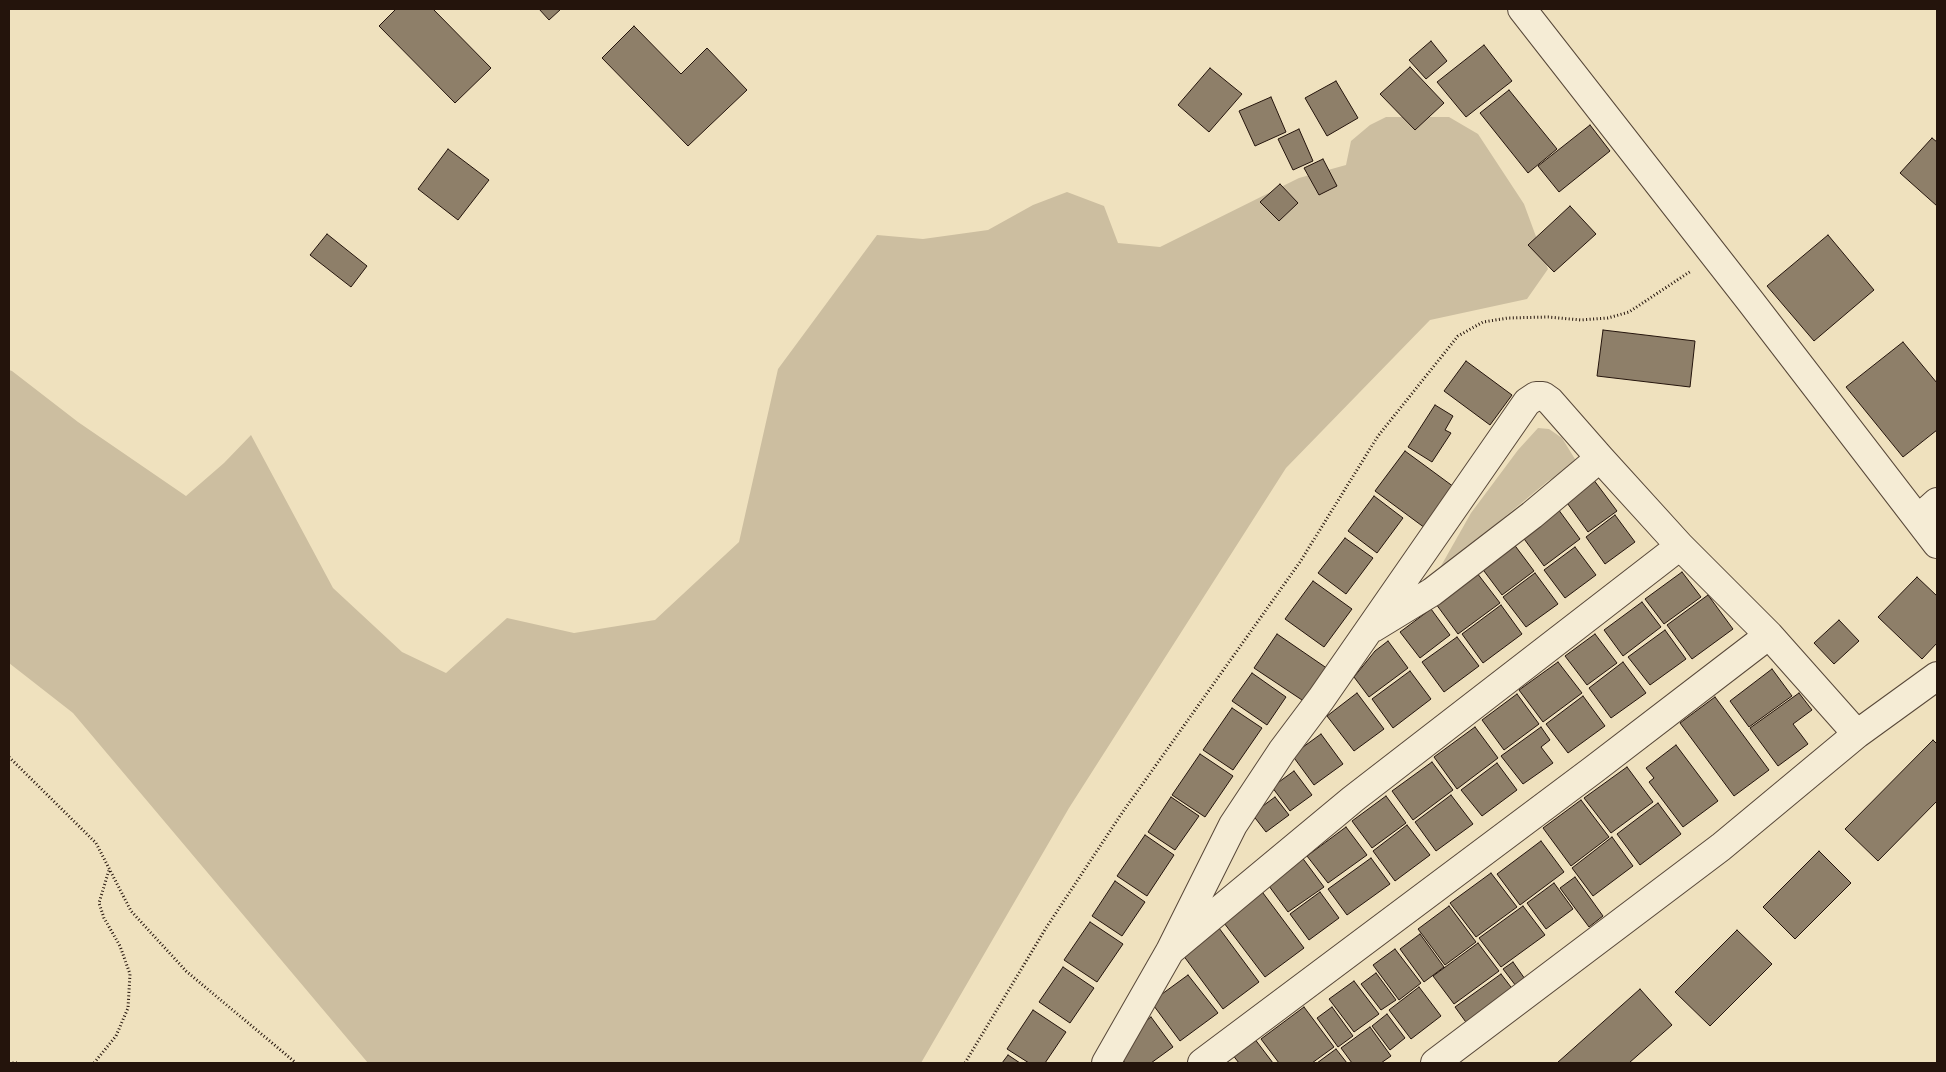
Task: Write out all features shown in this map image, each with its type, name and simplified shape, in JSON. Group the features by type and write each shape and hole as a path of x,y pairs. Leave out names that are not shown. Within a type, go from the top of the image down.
{"street":[{"path":"1522,9 1716,257 1927,511 1937,544"},
{"path":"1106,1063 1170,951 1233,825 1500,438 1527,402 1536,396 1543,396 1550,401 1680,546 1769,635 1857,734"},
{"path":"1366,632 1432,592 1532,515 1600,458"},
{"path":"1170,951 1353,799 1680,546"},
{"path":"1202,1063 1593,770 1769,635"},
{"path":"1435,1063 1721,847 1857,734 1937,676"}],"path":[{"path":"964,1063 1046,928 1122,813 1300,562 1378,436 1458,336 1483,322 1508,318 1548,317 1581,320 1608,318 1629,312 1670,284 1716,257"},
{"path":"9,757 96,843 131,911 186,971 296,1063"},
{"path":"94,1063 116,1036 128,1008 130,974 120,946 104,918 99,903 109,869"},
{"path":"9,1063 19,1063"}],"shaded area":[{"path":"1386,117 1449,117 1478,134 1524,204 1548,269 1527,299 1430,320 1286,468 1069,808 921,1063 368,1063 73,713 9,663 9,370 78,422 186,496 224,463 251,435 333,588 402,652 446,673 507,618 574,633 655,620 739,542 778,369 877,235 923,239 988,230 1033,205 1067,192 1104,206 1118,243 1160,247 1299,178 1346,165 1351,141 1370,125"},
{"path":"1538,428 1549,429 1562,438 1578,464 1548,481 1437,573 1471,513 1518,450"}],"building":[{"path":"396,9 433,9 491,68 455,103 379,26"},
{"path":"539,9 561,9 549,20"},
{"path":"634,26 681,74 707,48 747,90 688,146 602,58"},
{"path":"1431,41 1447,61 1426,79 1409,60"},
{"path":"1484,45 1512,81 1466,117 1437,82"},
{"path":"1410,67 1444,103 1415,130 1380,94"},
{"path":"1210,68 1242,94 1209,132 1178,105"},
{"path":"1336,81 1358,118 1327,136 1305,98"},
{"path":"1509,90 1557,149 1528,173 1480,113"},
{"path":"1271,97 1286,132 1255,146 1239,111"},
{"path":"1590,125 1610,151 1559,192 1538,166"},
{"path":"1299,129 1313,161 1293,170 1278,139"},
{"path":"1932,138 1937,142 1937,206 1900,173"},
{"path":"448,149 489,180 458,220 418,189"},
{"path":"1323,159 1337,186 1319,195 1304,168"},
{"path":"1280,184 1298,203 1279,221 1260,202"},
{"path":"1570,206 1596,234 1554,272 1528,245"},
{"path":"327,234 367,266 351,287 310,255"},
{"path":"1828,235 1874,290 1814,341 1767,286"},
{"path":"1603,330 1695,341 1690,387 1597,376"},
{"path":"1903,342 1937,383 1937,430 1903,457 1846,387"},
{"path":"1466,361 1512,395 1490,425 1444,391"},
{"path":"1435,405 1453,416 1445,430 1451,433 1432,462 1408,447"},
{"path":"1405,451 1454,487 1425,528 1375,491"},
{"path":"1593,479 1617,511 1588,532 1565,500"},
{"path":"1374,496 1403,518 1377,553 1348,531"},
{"path":"1558,509 1580,539 1544,566 1522,536"},
{"path":"1615,515 1635,542 1605,564 1586,537"},
{"path":"1345,538 1373,558 1346,594 1318,573"},
{"path":"1513,543 1534,571 1502,595 1481,567"},
{"path":"1575,547 1596,575 1565,598 1544,570"},
{"path":"1682,572 1701,597 1664,624 1645,599"},
{"path":"1477,573 1500,603 1458,634 1436,604"},
{"path":"1535,573 1558,604 1526,627 1503,597"},
{"path":"1917,577 1937,596 1937,643 1922,659 1878,617"},
{"path":"1313,581 1352,609 1324,647 1285,619"},
{"path":"1708,595 1733,629 1692,659 1667,625"},
{"path":"1642,602 1661,627 1623,656 1604,630"},
{"path":"1501,605 1522,634 1483,663 1462,634"},
{"path":"1431,609 1450,635 1420,658 1400,632"},
{"path":"1839,620 1859,641 1834,664 1814,643"},
{"path":"1665,630 1686,659 1650,685 1628,657"},
{"path":"1277,634 1328,669 1305,702 1254,668"},
{"path":"1595,634 1617,663 1587,685 1565,656"},
{"path":"1457,637 1479,666 1444,692 1422,662"},
{"path":"1388,641 1408,668 1369,697 1354,677 1375,651"},
{"path":"1558,662 1582,693 1543,722 1519,690"},
{"path":"1623,662 1646,693 1611,718 1589,688"},
{"path":"1772,669 1792,696 1749,727 1730,701"},
{"path":"1410,671 1431,699 1393,728 1372,699"},
{"path":"1252,673 1286,697 1267,725 1232,701"},
{"path":"1357,693 1384,729 1354,751 1327,716"},
{"path":"1799,693 1812,710 1793,724 1808,744 1778,766 1750,728"},
{"path":"1517,694 1539,724 1504,750 1482,720"},
{"path":"1583,696 1605,726 1568,753 1546,724"},
{"path":"1715,697 1769,770 1734,796 1680,723"},
{"path":"1232,708 1262,728 1233,770 1203,750"},
{"path":"1475,727 1498,758 1457,789 1434,757"},
{"path":"1541,727 1550,740 1541,747 1553,763 1523,784 1501,756"},
{"path":"1321,734 1343,764 1314,785 1292,755"},
{"path":"1933,740 1937,744 1937,801 1878,861 1845,829"},
{"path":"1676,745 1718,801 1683,827 1649,782 1654,778 1646,768"},
{"path":"1200,754 1233,776 1205,817 1172,795"},
{"path":"1432,762 1453,790 1413,820 1392,791"},
{"path":"1497,763 1517,790 1482,816 1461,790"},
{"path":"1627,767 1653,802 1611,833 1584,798"},
{"path":"1294,771 1312,795 1290,811 1272,787"},
{"path":"1451,795 1473,824 1436,851 1415,822"},
{"path":"1386,796 1406,823 1372,848 1352,821"},
{"path":"1171,797 1199,816 1175,850 1148,832"},
{"path":"1275,797 1289,815 1266,832 1252,814"},
{"path":"1581,800 1609,837 1571,866 1543,828"},
{"path":"1658,803 1681,834 1640,865 1617,834"},
{"path":"1407,825 1430,855 1395,881 1373,851"},
{"path":"1346,827 1367,855 1328,883 1307,856"},
{"path":"1145,835 1174,855 1147,896 1117,876"},
{"path":"1612,837 1633,866 1593,896 1572,868"},
{"path":"1541,841 1564,872 1520,905 1497,874"},
{"path":"1819,851 1851,883 1795,939 1763,907"},
{"path":"1301,856 1324,887 1288,912 1266,882"},
{"path":"1371,858 1390,884 1347,915 1328,889"},
{"path":"1491,873 1517,907 1476,937 1450,903"},
{"path":"1575,877 1603,916 1589,927 1560,888"},
{"path":"1115,881 1145,902 1122,936 1092,916"},
{"path":"1554,883 1573,909 1546,929 1527,903"},
{"path":"1260,889 1304,948 1265,977 1221,919"},
{"path":"1320,892 1339,918 1309,940 1290,914"},
{"path":"1449,906 1476,942 1445,965 1418,929"},
{"path":"1523,906 1545,935 1501,967 1479,938"},
{"path":"1090,922 1123,944 1097,982 1064,960"},
{"path":"1216,924 1259,982 1223,1009 1180,951"},
{"path":"1737,930 1772,964 1710,1026 1675,992"},
{"path":"1420,934 1444,967 1424,982 1400,949"},
{"path":"1478,943 1499,971 1454,1004 1433,976"},
{"path":"1395,949 1421,983 1399,1000 1373,965"},
{"path":"1513,962 1525,979 1516,986 1503,969"},
{"path":"1063,967 1094,988 1070,1023 1039,1002"},
{"path":"1376,973 1396,1000 1381,1010 1361,984"},
{"path":"1501,974 1514,991 1468,1025 1455,1007"},
{"path":"1188,975 1218,1013 1180,1041 1151,1002"},
{"path":"1354,981 1379,1014 1354,1032 1329,999"},
{"path":"1419,987 1441,1016 1411,1039 1389,1010"},
{"path":"1640,989 1672,1025 1629,1063 1557,1063"},
{"path":"1304,1007 1334,1047 1312,1063 1279,1063 1261,1039"},
{"path":"1332,1007 1353,1036 1338,1047 1317,1018"},
{"path":"1033,1010 1066,1032 1045,1063 1029,1063 1007,1049"},
{"path":"1387,1014 1405,1038 1390,1050 1372,1026"},
{"path":"1151,1017 1173,1047 1151,1063 1125,1063 1118,1053 1134,1030"},
{"path":"1370,1027 1391,1056 1381,1063 1352,1063 1341,1048"},
{"path":"1254,1038 1273,1063 1239,1063 1232,1054"},
{"path":"1336,1049 1347,1063 1317,1063"},
{"path":"1008,1055 1020,1063 1002,1063"}]}
